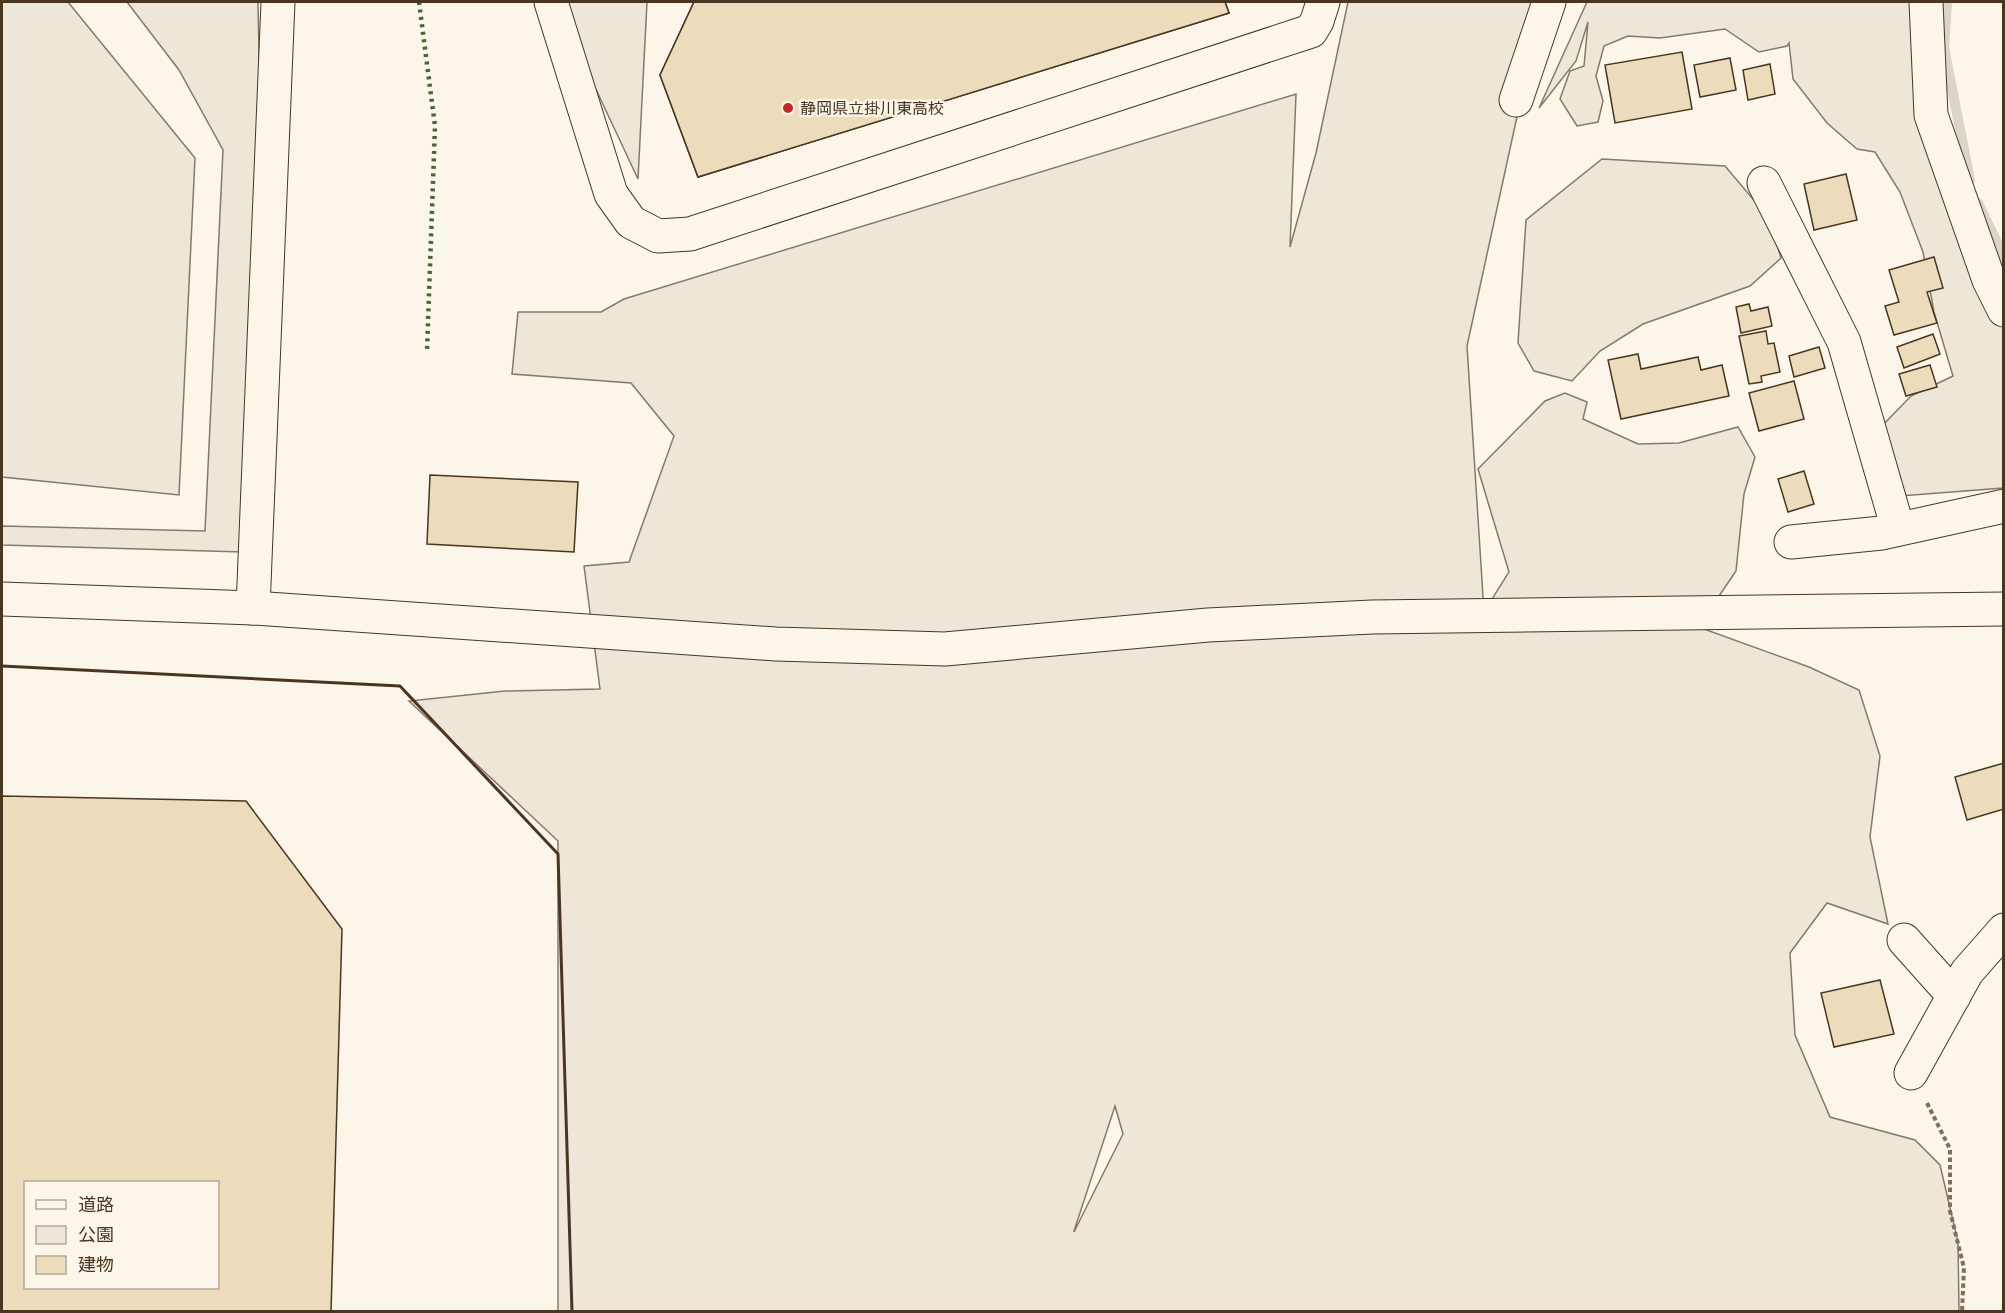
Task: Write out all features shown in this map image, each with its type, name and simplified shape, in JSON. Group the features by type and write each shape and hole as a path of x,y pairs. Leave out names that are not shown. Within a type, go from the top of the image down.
{"street":[{"path":"253,608 278,2"},
{"path":"551,2 611,194 631,222 658,236 690,234 1311,31 1323,2"},
{"path":"1516,100 1549,2"},
{"path":"1926,2 1931,115 1989,280 2004,310"},
{"path":"1764,183 1844,342 1898,530"},
{"path":"1791,542 1898,530 2004,507"},
{"path":"2,598 253,608 777,644 945,649 1208,624 1372,617 2004,609"},
{"path":"1911,1073 1967,972 2004,930"},
{"path":"1904,940 1954,996"}],"path":[{"path":"1911,1073 1950,1149 1950,1211 1964,1268 1962,1311"}],"green space":[{"path":"127,2 258,2 262,216 242,552 2,545 2,526 205,531 223,150 179,70"},
{"path":"555,2 647,2 638,179"},
{"path":"1348,2 1542,2 1467,346 1484,612 1509,572 1478,469 1545,401 1565,393 1587,402 1583,419 1638,444 1679,443 1738,427 1755,457 1744,494 1736,571 1713,605 1621,599 1809,667 1859,690 1880,756 1870,837 1888,924 1827,903 1790,953 1795,1035 1830,1117 1915,1140 1940,1165 1958,1242 1959,1311 558,1311 558,841 409,701 505,691 600,689 584,566 629,562 674,436 631,383 512,374 518,312 601,312 624,299 1296,94 1290,247 1316,153","holes":["1115,1106 1123,1134 1074,1232"]},
{"path":"1587,2 1928,2 1917,73 2003,293 2003,488 1900,496 1878,430 1911,396 1953,376 1934,312 1923,252 1900,192 1875,152 1857,149 1827,123 1793,79 1789,43 1787,46 1759,52 1725,29 1660,38 1628,36 1604,46 1596,76 1603,101 1598,122 1577,126 1560,99 1570,71 1584,66 1588,22 1576,61 1539,108"},
{"path":"1602,159 1725,166 1769,218 1781,258 1750,286 1643,324 1600,351 1572,381 1534,371 1518,343 1526,220"}],"shaded area":[{"path":"2,2 68,2 195,158 179,495 2,477"}],"building":[{"path":"694,2 715,2 708,22 732,47 738,81 908,29 895,2 1225,2 1229,13 698,177 660,75"},
{"name":"静岡県立掛川東高校","path":"694,2 1225,2 1229,13 698,177 660,75"},
{"path":"1682,52 1692,109 1615,123 1605,65"},
{"path":"1730,58 1736,90 1700,97 1694,65"},
{"path":"1770,64 1775,94 1748,100 1743,70"},
{"path":"1846,174 1857,220 1814,230 1804,184"},
{"path":"1934,257 1943,288 1927,292 1937,323 1894,335 1885,306 1899,302 1889,270"},
{"path":"1749,304 1751,311 1768,307 1772,326 1741,333 1736,307"},
{"path":"1766,331 1768,344 1774,343 1780,372 1761,376 1762,382 1749,384 1739,336"},
{"path":"1933,334 1940,354 1904,368 1897,347"},
{"path":"1819,347 1825,368 1794,377 1789,356"},
{"path":"1638,354 1641,369 1698,357 1701,370 1722,365 1729,396 1621,419 1608,360"},
{"path":"1930,365 1937,387 1906,396 1899,374"},
{"path":"1794,381 1804,419 1759,431 1749,393"},
{"path":"1804,471 1814,504 1788,512 1778,479"},
{"path":"430,475 578,482 574,552 427,544"},
{"path":"2004,763 2004,809 1967,820 1955,777"},
{"path":"2,796 246,801 342,929 331,1312 2,1312"},
{"path":"1880,980 1894,1034 1834,1047 1821,993"}],"waterway":[{"path":"1947,2 1944,48 1970,180"},
{"path":"1978,203 2004,257"}],"hedge":[{"path":"419,2 435,126 427,351"}],"wall":[{"path":"2,666 400,686 558,854 572,1312"}],"place":[{"name":"静岡県立掛川東高校","path":"788,108"}]}
